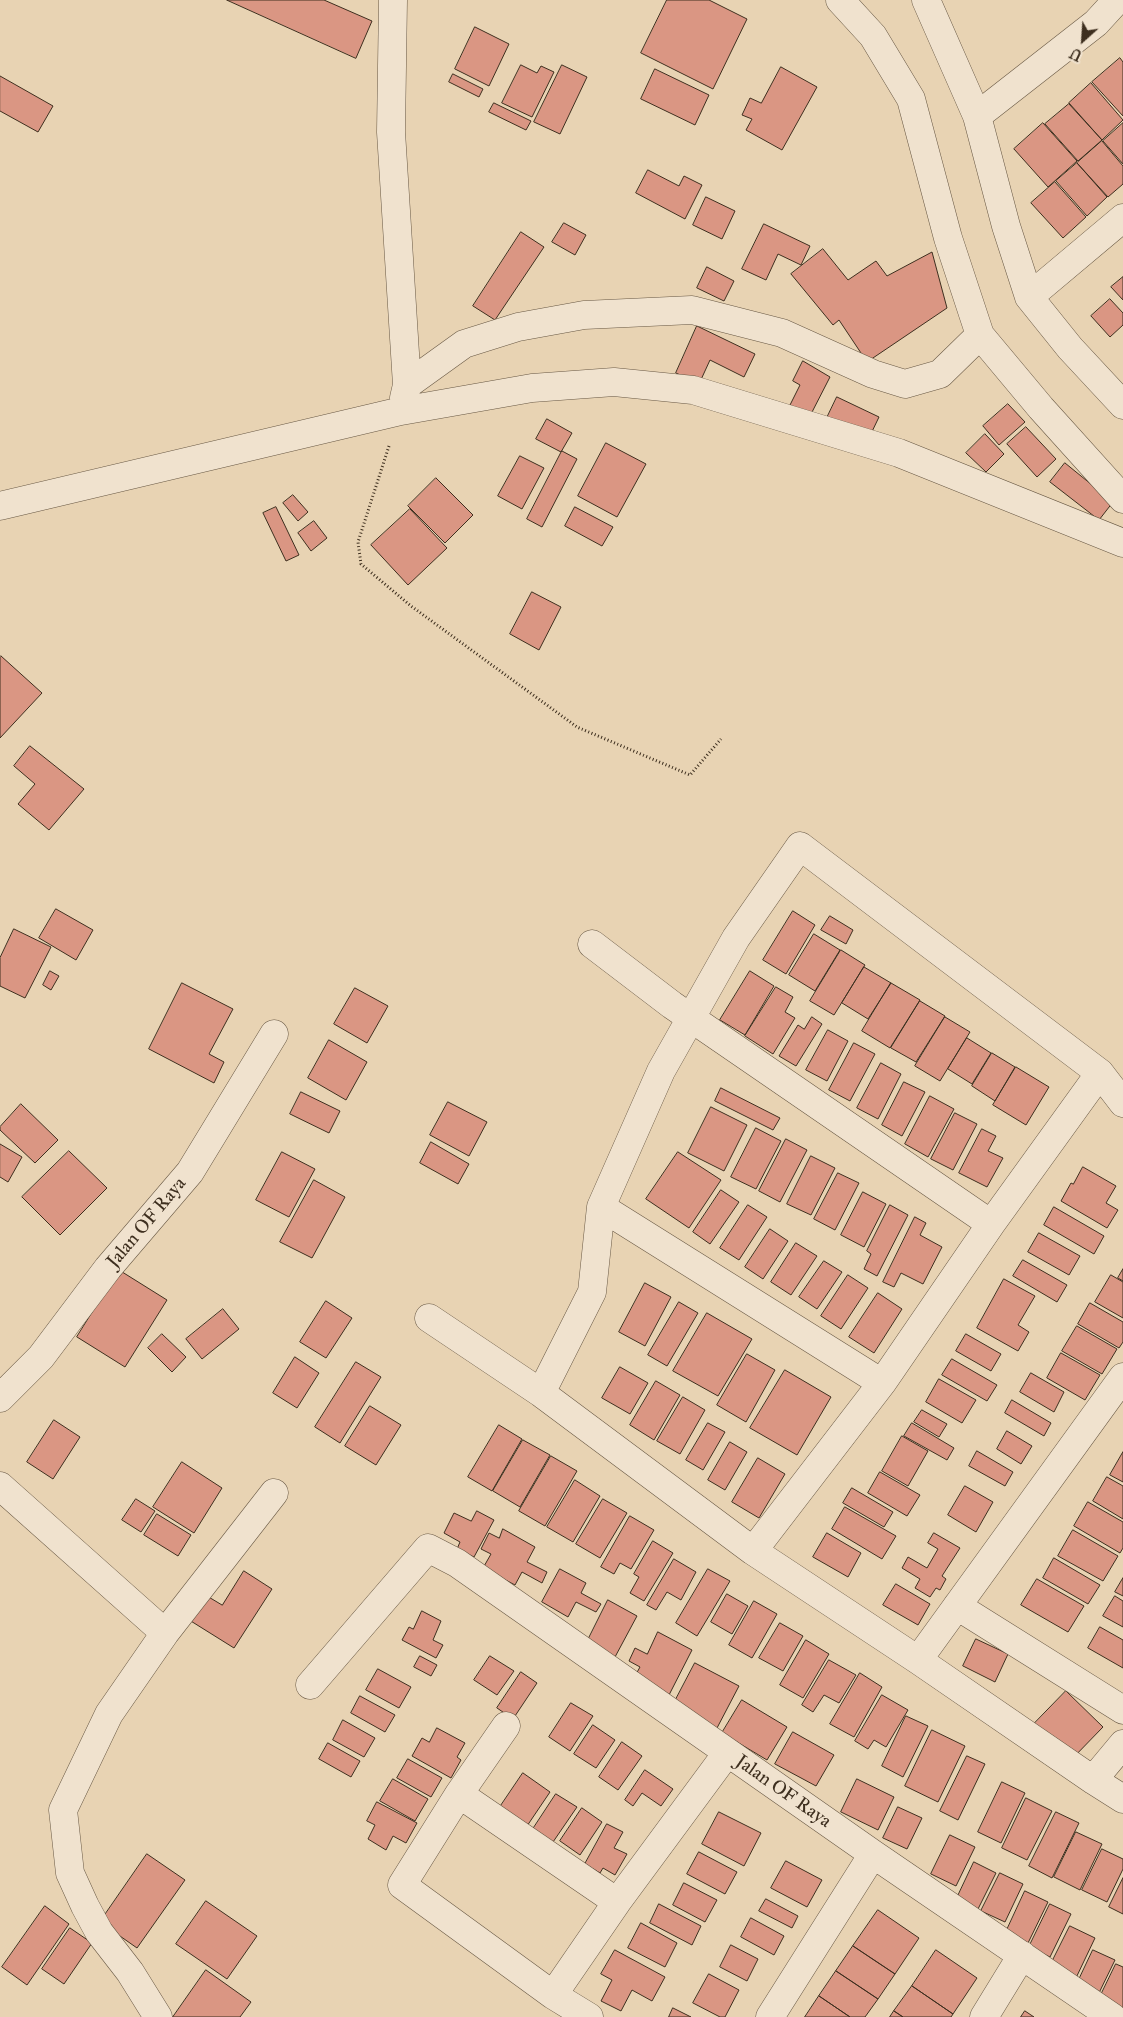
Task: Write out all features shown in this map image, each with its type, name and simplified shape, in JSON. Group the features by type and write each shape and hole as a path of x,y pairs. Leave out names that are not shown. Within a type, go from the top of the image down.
{"street":[{"path":"393,0 391,132 404,398"},
{"path":"840,0 873,36 911,99 948,238 980,335 1041,408 1123,499"},
{"path":"926,0 977,116 1006,226 1029,297 1070,348 1123,405"},
{"path":"977,116 1096,23 1117,0"},
{"path":"1029,297 1123,218"},
{"path":"404,398 464,344 518,327 584,315 692,310 782,333 873,374 905,384 940,374 980,335"},
{"path":"4,498 404,398 614,382 693,390 899,453 1123,543"},
{"path":"541,1393 592,1292 600,1207 661,1071 736,938 800,846 1100,1073 1123,1103"},
{"path":"592,944 692,1018 991,1224"},
{"name":"Jalan OF Raya","path":"0,1398 41,1357 108,1268 190,1172 274,1034"},
{"path":"753,1551 882,1383 991,1224 1100,1073"},
{"path":"600,1207 882,1383"},
{"path":"429,1318 541,1393 753,1551 1123,1799"},
{"path":"918,1660 1123,1377"},
{"path":"0,1486 165,1633"},
{"path":"158,2017 130,1972 99,1932 85,1906 70,1873 62,1810 110,1714 165,1633 274,1493"},
{"name":"Jalan OF Raya","path":"310,1685 428,1548 457,1563 872,1854 1112,2017"},
{"path":"957,1606 1123,1710"},
{"path":"506,1726 459,1794 402,1885 554,1995 589,2017"},
{"path":"1093,1780 1123,1744"},
{"path":"554,1995 617,1902 727,1753"},
{"path":"459,1794 617,1902"},
{"path":"770,2017 872,1854"},
{"path":"984,2017 1022,1955"}],"path":[{"path":"404,398 358,542 361,564 410,606 577,727 690,776 721,739"}],"building":[{"path":"227,0 324,0 372,21 356,58"},
{"path":"667,0 709,0 747,19 713,89 641,53"},
{"path":"475,27 509,44 489,86 455,69"},
{"path":"1120,58 1123,62 1123,116 1092,82"},
{"path":"521,65 537,73 541,66 554,72 532,117 502,103"},
{"path":"562,65 587,77 560,134 534,122"},
{"path":"781,67 817,87 782,150 746,130 752,119 742,115 750,98 761,103"},
{"path":"655,69 709,95 695,125 641,99"},
{"path":"453,74 483,89 479,97 449,82"},
{"path":"0,76 53,106 38,132 0,111"},
{"path":"1091,83 1123,120 1102,140 1069,103"},
{"path":"494,103 531,121 526,130 489,112"},
{"path":"1069,104 1102,140 1078,161 1045,124"},
{"path":"1043,123 1077,161 1048,187 1014,149"},
{"path":"1123,123 1123,164 1103,141"},
{"path":"1102,141 1123,166 1123,184 1108,197 1077,163"},
{"path":"1077,163 1107,197 1087,216 1056,181"},
{"path":"648,170 679,186 684,176 702,185 685,219 636,193"},
{"path":"1055,182 1086,217 1063,238 1031,203"},
{"path":"706,197 735,211 722,239 693,225"},
{"path":"564,223 586,235 575,255 552,242"},
{"path":"764,224 810,246 801,265 778,254 766,280 742,269"},
{"path":"521,232 544,247 495,320 473,306"},
{"path":"823,249 848,280 876,261 887,276 932,252 947,308 867,362 839,320 833,325 791,274"},
{"path":"707,267 734,281 724,301 697,288"},
{"path":"1123,277 1123,300 1111,287"},
{"path":"1110,299 1123,313 1123,325 1110,337 1091,316"},
{"path":"697,326 755,354 744,377 710,360 699,384 676,373"},
{"path":"803,361 830,377 810,416 789,407 800,385 793,381"},
{"path":"837,397 879,417 867,442 825,422"},
{"path":"1008,404 1025,422 999,445 983,426"},
{"path":"547,419 572,433 561,452 536,439"},
{"path":"1026,427 1056,459 1037,477 1007,444"},
{"path":"985,434 1004,454 986,472 966,453"},
{"path":"606,443 646,464 617,517 578,496"},
{"path":"562,451 577,459 542,527 527,519"},
{"path":"520,456 544,468 522,509 498,496"},
{"path":"1065,463 1113,502 1099,520 1050,482"},
{"path":"436,478 473,515 445,543 408,506"},
{"path":"293,495 308,512 298,521 283,503"},
{"path":"276,507 299,555 286,561 263,513"},
{"path":"575,507 613,527 602,546 565,526"},
{"path":"410,509 447,548 408,585 371,545"},
{"path":"314,521 327,538 311,551 298,533"},
{"path":"532,592 561,607 539,650 510,634"},
{"path":"0,657 42,693 0,738"},
{"path":"30,746 84,789 49,830 18,804 35,784 14,766"},
{"path":"56,909 93,930 76,960 39,938"},
{"path":"793,911 815,925 786,974 763,960"},
{"path":"830,916 853,930 846,944 821,930"},
{"path":"14,929 51,947 25,998 0,986 0,958"},
{"path":"814,934 840,950 815,991 789,975"},
{"path":"841,950 865,965 834,1015 810,1001"},
{"path":"864,967 891,983 868,1019 842,1003"},
{"path":"50,971 59,976 51,990 43,985"},
{"path":"750,971 774,986 745,1035 720,1020"},
{"path":"182,983 233,1009 209,1054 224,1062 214,1083 149,1049"},
{"path":"891,983 920,1000 890,1048 862,1031"},
{"path":"776,987 793,997 785,1012 795,1018 773,1054 745,1036"},
{"path":"355,988 388,1006 367,1043 334,1024"},
{"path":"920,1001 945,1016 916,1062 891,1048"},
{"path":"812,1017 822,1024 796,1066 779,1056 798,1025 804,1029"},
{"path":"945,1017 970,1032 940,1081 915,1066"},
{"path":"828,1030 848,1041 827,1081 806,1070"},
{"path":"967,1038 991,1053 972,1084 948,1069"},
{"path":"329,1040 367,1062 346,1100 308,1078"},
{"path":"854,1043 875,1054 850,1101 829,1090"},
{"path":"992,1053 1015,1067 995,1101 972,1086"},
{"path":"881,1063 901,1074 878,1119 857,1108"},
{"path":"1016,1067 1049,1087 1026,1125 993,1105"},
{"path":"904,1082 925,1092 902,1136 882,1125"},
{"path":"721,1088 780,1118 773,1130 715,1101"},
{"path":"301,1092 340,1111 329,1133 290,1114"},
{"path":"930,1096 954,1109 928,1157 905,1144"},
{"path":"448,1102 487,1122 469,1156 430,1135"},
{"path":"21,1104 58,1140 35,1163 0,1130 0,1127"},
{"path":"711,1107 747,1125 724,1171 688,1153"},
{"path":"955,1113 977,1124 953,1170 931,1159"},
{"path":"756,1128 781,1141 756,1189 731,1177"},
{"path":"982,1129 996,1136 988,1151 1003,1158 987,1187 959,1173"},
{"path":"786,1139 807,1150 780,1202 759,1191"},
{"path":"431,1142 469,1164 458,1184 420,1163"},
{"path":"0,1144 22,1157 8,1182 0,1177"},
{"path":"69,1151 107,1188 60,1235 22,1197"},
{"path":"282,1152 315,1169 289,1217 256,1200"},
{"path":"678,1152 721,1180 689,1228 646,1199"},
{"path":"811,1156 835,1168 811,1215 787,1204"},
{"path":"1083,1167 1116,1186 1106,1203 1118,1210 1107,1228 1061,1201"},
{"path":"838,1173 859,1183 835,1230 814,1219"},
{"path":"314,1180 345,1197 312,1258 280,1242"},
{"path":"721,1190 739,1202 710,1244 693,1232"},
{"path":"863,1192 886,1204 864,1247 841,1235"},
{"path":"748,1205 767,1217 739,1260 720,1248"},
{"path":"890,1205 908,1215 877,1276 864,1269 871,1254 867,1251"},
{"path":"1054,1207 1104,1236 1094,1254 1044,1225"},
{"path":"915,1217 926,1223 920,1235 942,1247 923,1284 901,1273 894,1287 883,1282"},
{"path":"770,1229 788,1241 763,1279 745,1267"},
{"path":"1039,1233 1080,1256 1069,1275 1028,1252"},
{"path":"796,1243 817,1256 791,1295 771,1282"},
{"path":"1023,1260 1067,1285 1057,1302 1013,1276"},
{"path":"824,1261 842,1272 817,1309 799,1297"},
{"path":"1123,1269 1123,1281 1118,1278"},
{"path":"119,1270 167,1300 125,1367 77,1337"},
{"path":"848,1275 868,1288 841,1329 821,1316"},
{"path":"1111,1275 1123,1282 1123,1318 1095,1302"},
{"path":"1004,1279 1035,1296 1018,1325 1029,1332 1018,1351 977,1328"},
{"path":"645,1283 671,1297 645,1346 619,1332"},
{"path":"878,1293 902,1309 874,1353 849,1337"},
{"path":"326,1301 352,1318 326,1358 300,1342"},
{"path":"679,1302 698,1313 667,1366 648,1355"},
{"path":"1090,1303 1123,1322 1123,1342 1119,1348 1078,1324"},
{"path":"223,1309 239,1329 202,1359 186,1339"},
{"path":"707,1313 752,1339 718,1396 673,1371"},
{"path":"1077,1326 1117,1349 1102,1374 1062,1351"},
{"path":"162,1334 186,1357 172,1372 148,1348"},
{"path":"966,1334 1001,1354 991,1371 956,1351"},
{"path":"1061,1353 1100,1375 1085,1400 1047,1378"},
{"path":"747,1354 775,1370 746,1422 717,1405"},
{"path":"295,1357 319,1373 297,1408 273,1393"},
{"path":"952,1359 997,1385 987,1401 942,1375"},
{"path":"356,1362 381,1377 340,1443 315,1427"},
{"path":"620,1367 648,1383 630,1414 602,1398"},
{"path":"785,1370 831,1397 797,1455 750,1428"},
{"path":"1031,1373 1064,1392 1054,1412 1020,1392"},
{"path":"939,1379 976,1400 962,1423 926,1402"},
{"path":"656,1381 680,1395 654,1440 630,1425"},
{"path":"683,1397 705,1410 680,1454 657,1441"},
{"path":"1012,1400 1051,1423 1044,1436 1005,1413"},
{"path":"370,1406 401,1425 376,1465 345,1446"},
{"path":"922,1410 947,1424 939,1437 914,1422"},
{"path":"54,1420 80,1437 53,1479 27,1462"},
{"path":"708,1423 725,1432 703,1470 686,1460"},
{"path":"912,1423 954,1448 947,1460 904,1436"},
{"path":"499,1425 522,1439 492,1491 468,1477"},
{"path":"1007,1431 1032,1446 1021,1464 997,1449"},
{"path":"902,1436 928,1451 908,1486 882,1471"},
{"path":"523,1440 550,1455 520,1507 493,1491"},
{"path":"730,1442 747,1452 725,1490 708,1480"},
{"path":"977,1451 1013,1472 1005,1486 969,1466"},
{"path":"1123,1452 1123,1482 1110,1475"},
{"path":"551,1456 577,1471 545,1526 519,1511"},
{"path":"758,1458 785,1474 759,1518 732,1502"},
{"path":"182,1462 222,1488 194,1533 153,1507"},
{"path":"880,1472 920,1495 907,1516 868,1493"},
{"path":"1107,1477 1123,1486 1123,1519 1093,1501"},
{"path":"575,1480 600,1496 573,1542 547,1527"},
{"path":"965,1486 993,1502 976,1532 948,1515"},
{"path":"852,1488 893,1512 884,1527 843,1503"},
{"path":"136,1499 155,1511 141,1532 122,1520"},
{"path":"603,1499 627,1513 600,1558 576,1544"},
{"path":"1088,1502 1123,1522 1123,1548 1120,1553 1074,1526"},
{"path":"845,1507 896,1536 882,1559 832,1529"},
{"path":"477,1511 494,1520 474,1557 457,1549 460,1542 444,1533 454,1513 471,1521"},
{"path":"157,1514 191,1535 178,1556 144,1535"},
{"path":"630,1516 654,1530 631,1569 620,1563 614,1574 601,1567"},
{"path":"503,1529 535,1547 527,1562 547,1572 542,1583 522,1572 515,1585 483,1568 491,1554 481,1549 489,1533 499,1538"},
{"path":"1073,1530 1118,1556 1103,1581 1058,1556"},
{"path":"827,1533 861,1553 848,1577 813,1557"},
{"path":"934,1533 960,1548 942,1576 946,1579 940,1590 936,1588 930,1597 915,1588 920,1579 902,1568 908,1557 927,1568 938,1549 928,1543"},
{"path":"653,1541 673,1553 644,1601 630,1593 639,1577 634,1574"},
{"path":"1054,1558 1100,1585 1088,1604 1043,1578"},
{"path":"674,1559 696,1572 681,1600 667,1592 656,1610 647,1605"},
{"path":"560,1569 586,1583 581,1593 601,1604 596,1612 576,1602 568,1617 542,1602"},
{"path":"708,1569 730,1581 697,1636 676,1623"},
{"path":"244,1571 272,1589 234,1648 186,1618 202,1593 222,1605"},
{"path":"1123,1578 1123,1596 1115,1592"},
{"path":"1037,1579 1084,1606 1068,1632 1021,1605"},
{"path":"896,1584 930,1604 918,1625 883,1605"},
{"path":"727,1594 748,1606 732,1634 711,1622"},
{"path":"1115,1596 1123,1601 1123,1627 1103,1616"},
{"path":"608,1600 637,1616 615,1657 587,1642"},
{"path":"754,1601 777,1614 752,1658 729,1645"},
{"path":"422,1611 441,1621 433,1640 443,1645 436,1658 402,1640 409,1627 413,1629"},
{"path":"780,1623 803,1636 783,1671 759,1658"},
{"path":"1100,1627 1123,1640 1123,1668 1088,1648"},
{"path":"658,1632 692,1650 669,1695 635,1676 640,1667 629,1661 635,1648 647,1654"},
{"path":"976,1639 1008,1654 995,1682 963,1666"},
{"path":"806,1640 829,1654 803,1698 780,1685"},
{"path":"420,1656 437,1665 431,1676 414,1667"},
{"path":"490,1656 514,1671 497,1695 474,1680"},
{"path":"829,1660 856,1675 839,1703 824,1695 813,1712 802,1705"},
{"path":"695,1663 739,1686 717,1728 673,1705"},
{"path":"378,1669 411,1687 399,1708 366,1690"},
{"path":"521,1672 537,1683 513,1719 497,1708"},
{"path":"860,1673 882,1687 854,1737 830,1724"},
{"path":"1066,1691 1103,1727 1070,1761 1033,1725"},
{"path":"882,1695 908,1710 886,1747 874,1740 868,1749 855,1741"},
{"path":"360,1696 395,1715 385,1732 351,1713"},
{"path":"742,1700 787,1727 767,1760 722,1733"},
{"path":"571,1703 593,1716 570,1751 549,1737"},
{"path":"906,1716 928,1726 903,1777 882,1766"},
{"path":"343,1720 375,1738 364,1757 333,1740"},
{"path":"593,1725 615,1740 596,1768 574,1754"},
{"path":"437,1728 465,1743 457,1757 461,1760 451,1778 412,1756 422,1738 429,1742"},
{"path":"932,1730 965,1746 938,1802 905,1786"},
{"path":"793,1732 834,1755 816,1786 775,1764"},
{"path":"622,1742 642,1756 618,1790 599,1777"},
{"path":"328,1743 360,1761 351,1777 319,1759"},
{"path":"967,1756 985,1764 958,1820 940,1811"},
{"path":"408,1759 442,1778 431,1797 397,1778"},
{"path":"645,1770 673,1789 661,1806 642,1793 633,1806 625,1800"},
{"path":"523,1773 550,1792 527,1826 500,1807"},
{"path":"393,1779 428,1799 415,1821 380,1801"},
{"path":"857,1779 894,1797 878,1830 841,1812"},
{"path":"1002,1782 1025,1793 1001,1843 978,1832"},
{"path":"556,1794 577,1807 553,1842 533,1829"},
{"path":"1026,1798 1052,1811 1027,1860 1002,1848"},
{"path":"377,1802 417,1823 406,1843 393,1836 386,1850 368,1839 375,1825 367,1821"},
{"path":"898,1807 922,1818 907,1849 883,1838"},
{"path":"582,1808 602,1822 580,1855 560,1841"},
{"path":"719,1812 761,1833 744,1866 702,1844"},
{"path":"1056,1812 1079,1823 1052,1878 1029,1866"},
{"path":"607,1824 623,1832 614,1848 627,1854 615,1875 603,1868 600,1873 585,1864"},
{"path":"1076,1832 1102,1844 1080,1890 1054,1877"},
{"path":"950,1835 975,1847 956,1886 931,1874"},
{"path":"1102,1849 1123,1859 1123,1869 1107,1902 1082,1890"},
{"path":"699,1852 737,1872 725,1894 687,1874"},
{"path":"147,1854 185,1880 137,1948 100,1922"},
{"path":"786,1861 822,1880 807,1907 771,1888"},
{"path":"974,1862 996,1873 978,1909 957,1898"},
{"path":"1000,1873 1023,1884 1005,1922 981,1911"},
{"path":"1123,1878 1123,1914 1109,1907"},
{"path":"684,1883 717,1900 705,1922 673,1905"},
{"path":"1025,1891 1048,1902 1028,1943 1006,1932"},
{"path":"766,1899 798,1916 792,1928 759,1911"},
{"path":"206,1901 257,1936 227,1979 176,1944"},
{"path":"659,1904 701,1926 692,1945 650,1923"},
{"path":"1050,1904 1071,1914 1050,1957 1029,1947"},
{"path":"45,1906 69,1924 27,1985 2,1967"},
{"path":"878,1910 919,1938 895,1974 853,1946"},
{"path":"751,1918 784,1936 774,1955 741,1937"},
{"path":"641,1923 677,1943 665,1967 628,1948"},
{"path":"1070,1926 1095,1938 1075,1980 1049,1968"},
{"path":"70,1928 92,1943 64,1984 42,1969"},
{"path":"731,1945 758,1959 747,1981 720,1967"},
{"path":"853,1946 895,1974 878,1999 836,1971"},
{"path":"615,1950 665,1977 652,2001 632,1990 621,2011 601,2001 612,1980 601,1974"},
{"path":"936,1950 977,1978 953,2014 912,1986"},
{"path":"1093,1950 1115,1960 1097,1997 1076,1986"},
{"path":"1116,1964 1123,1967 1123,2011 1099,1999"},
{"path":"206,1970 251,2002 240,2017 173,2017"},
{"path":"836,1971 878,1999 865,2017 850,2017 819,1996"},
{"path":"709,1974 739,1990 725,2017 720,2017 693,2003"},
{"path":"912,1986 953,2014 951,2017 903,2017 894,2011"},
{"path":"819,1996 850,2017 805,2017"},
{"path":"673,2008 691,2017 669,2017"},
{"path":"894,2011 903,2017 890,2017"},
{"path":"1025,2011 1034,2017 1021,2017"}]}
